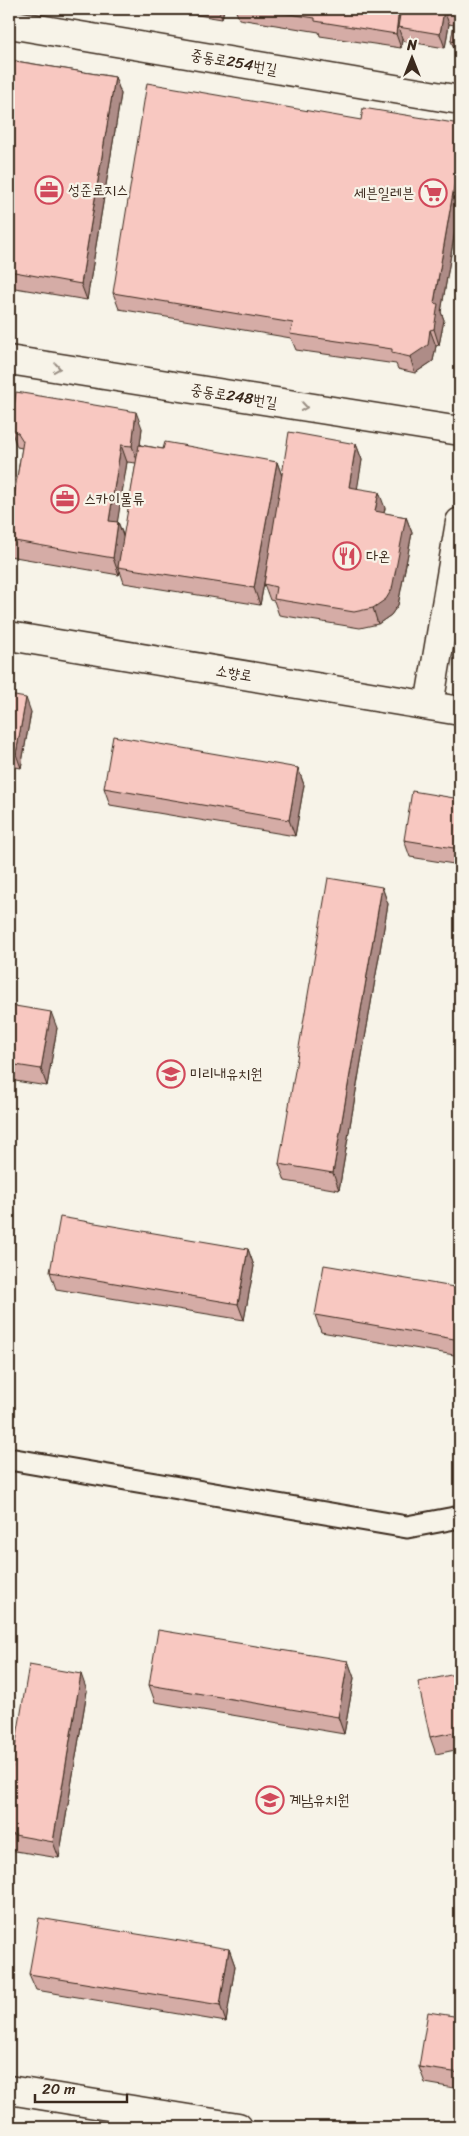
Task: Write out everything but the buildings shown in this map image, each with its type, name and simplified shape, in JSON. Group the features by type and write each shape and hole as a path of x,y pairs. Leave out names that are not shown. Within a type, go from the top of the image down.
{"street":[{"name":"중동로254번길","path":"9,24 460,100"},
{"name":"중동로248번길","path":"9,360 460,431"},
{"path":"429,706 460,522"},
{"name":"소향로","path":"9,636 460,711"},
{"path":"9,1459 407,1527 460,1517"},
{"path":"9,2090 238,2127"}],"place":[{"name":"성준로지스","path":"49,190"},
{"name":"세븐일레븐","path":"433,193"},
{"name":"스카이물류","path":"65,499"},
{"name":"다온","path":"347,556"},
{"name":"미리내유치원","path":"171,1074"},
{"name":"계남유치원","path":"270,1800"}]}
